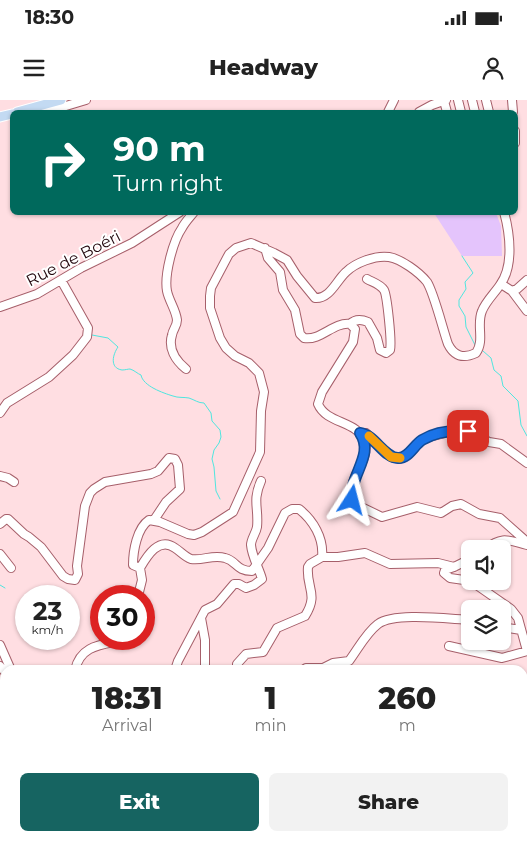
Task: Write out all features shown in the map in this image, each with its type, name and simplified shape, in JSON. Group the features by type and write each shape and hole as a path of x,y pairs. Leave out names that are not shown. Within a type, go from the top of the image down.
{"main road":[{"path":"24,110 61,100"}],"street":[{"path":"53,110 86,100"},
{"path":"423,110 437,103"},
{"name":"Rue de Boéri","path":"0,307 37,294 80,268 132,244 176,215"},
{"path":"186,368 176,358 172,349 172,336 177,324 177,318 168,297 166,275 181,229 192,215"},
{"path":"140,568 133,565 133,553 146,522 154,520 188,534 194,535 202,532 233,512 260,452 261,410 264,392 258,373 248,363 235,356 226,348 220,338 212,315 211,288 229,254 243,244 251,243 265,248 287,260 296,276 316,298 321,299 326,296 344,273 356,265 382,257 398,260 418,273 427,283 452,352 457,355 472,355 476,353 480,346 479,327 482,312 493,292 501,284 508,264 509,238 505,215"},
{"path":"265,248 268,258 280,272 283,290 295,310 300,334 304,338 315,337 344,323 350,324 355,329 353,342 322,392 318,404 323,413 354,428 360,433 366,444 366,452 353,481 351,494 353,503 382,517 417,508 441,513 452,506 461,504 480,514 500,518 527,543"},
{"path":"350,324 354,320 368,322 380,350 386,353 390,350 384,290 378,284 366,279"},
{"path":"0,413 7,403 49,378 74,355 87,337 88,328 61,280"},
{"path":"512,291 527,280"},
{"path":"501,284 512,291 527,311"},
{"path":"360,433 366,434 391,457 399,459 407,455 421,441 429,437 457,430 468,431 489,442 501,444 527,463"},
{"path":"0,524 8,519 41,547 63,576 72,581 77,580 80,534 90,493 105,482 152,474 169,458 175,459 178,464 180,489 166,502 154,520"},
{"path":"0,476 14,482"},
{"path":"177,665 205,610 217,604 234,584 239,584 246,588 262,579 251,543 256,530 256,492 261,481"},
{"path":"141,585 140,568 152,549 164,544 173,546 188,558 199,559 217,556 228,558 243,571 252,571 268,548 285,514 292,509 299,509 314,524 318,534 322,557"},
{"path":"511,541 527,543"},
{"path":"238,665 246,654 263,652 277,628 305,616 312,600 308,567 322,557 365,553 390,564 438,562 454,567"},
{"path":"0,554 11,568"},
{"path":"449,646 494,658 502,658 527,651 518,618 511,608 478,586 464,580 450,578 444,572 461,564"},
{"path":"201,618 205,640 205,665"},
{"path":"329,665 349,661 374,627 389,619 461,620"},
{"path":"511,628 521,630"},
{"path":"0,645 9,665"},
{"path":"76,665 83,652 90,649"}],"shaded area":[{"path":"435,215 497,215 501,226 502,256 462,256"}],"waterway":[{"path":"462,256 473,273 465,282 466,289 459,300 459,306 465,316 466,327 476,347"},
{"path":"92,335 108,338 118,347 113,360 115,367 118,369 133,370 141,375 149,386 164,393 204,403 211,413 212,421 220,430 221,437 214,450 212,459 216,491 220,499"},
{"path":"483,351 491,358 494,370 501,376 503,386 518,401 521,425 527,436"},
{"path":"0,585 5,588"}],"slow traffic":[{"path":"369,436 391,457 400,458"}],"route":[{"path":"352,500 353,481 366,452 366,444 360,433 366,434 391,457 399,459 407,455 421,441 429,437 457,430 468,431"}]}
